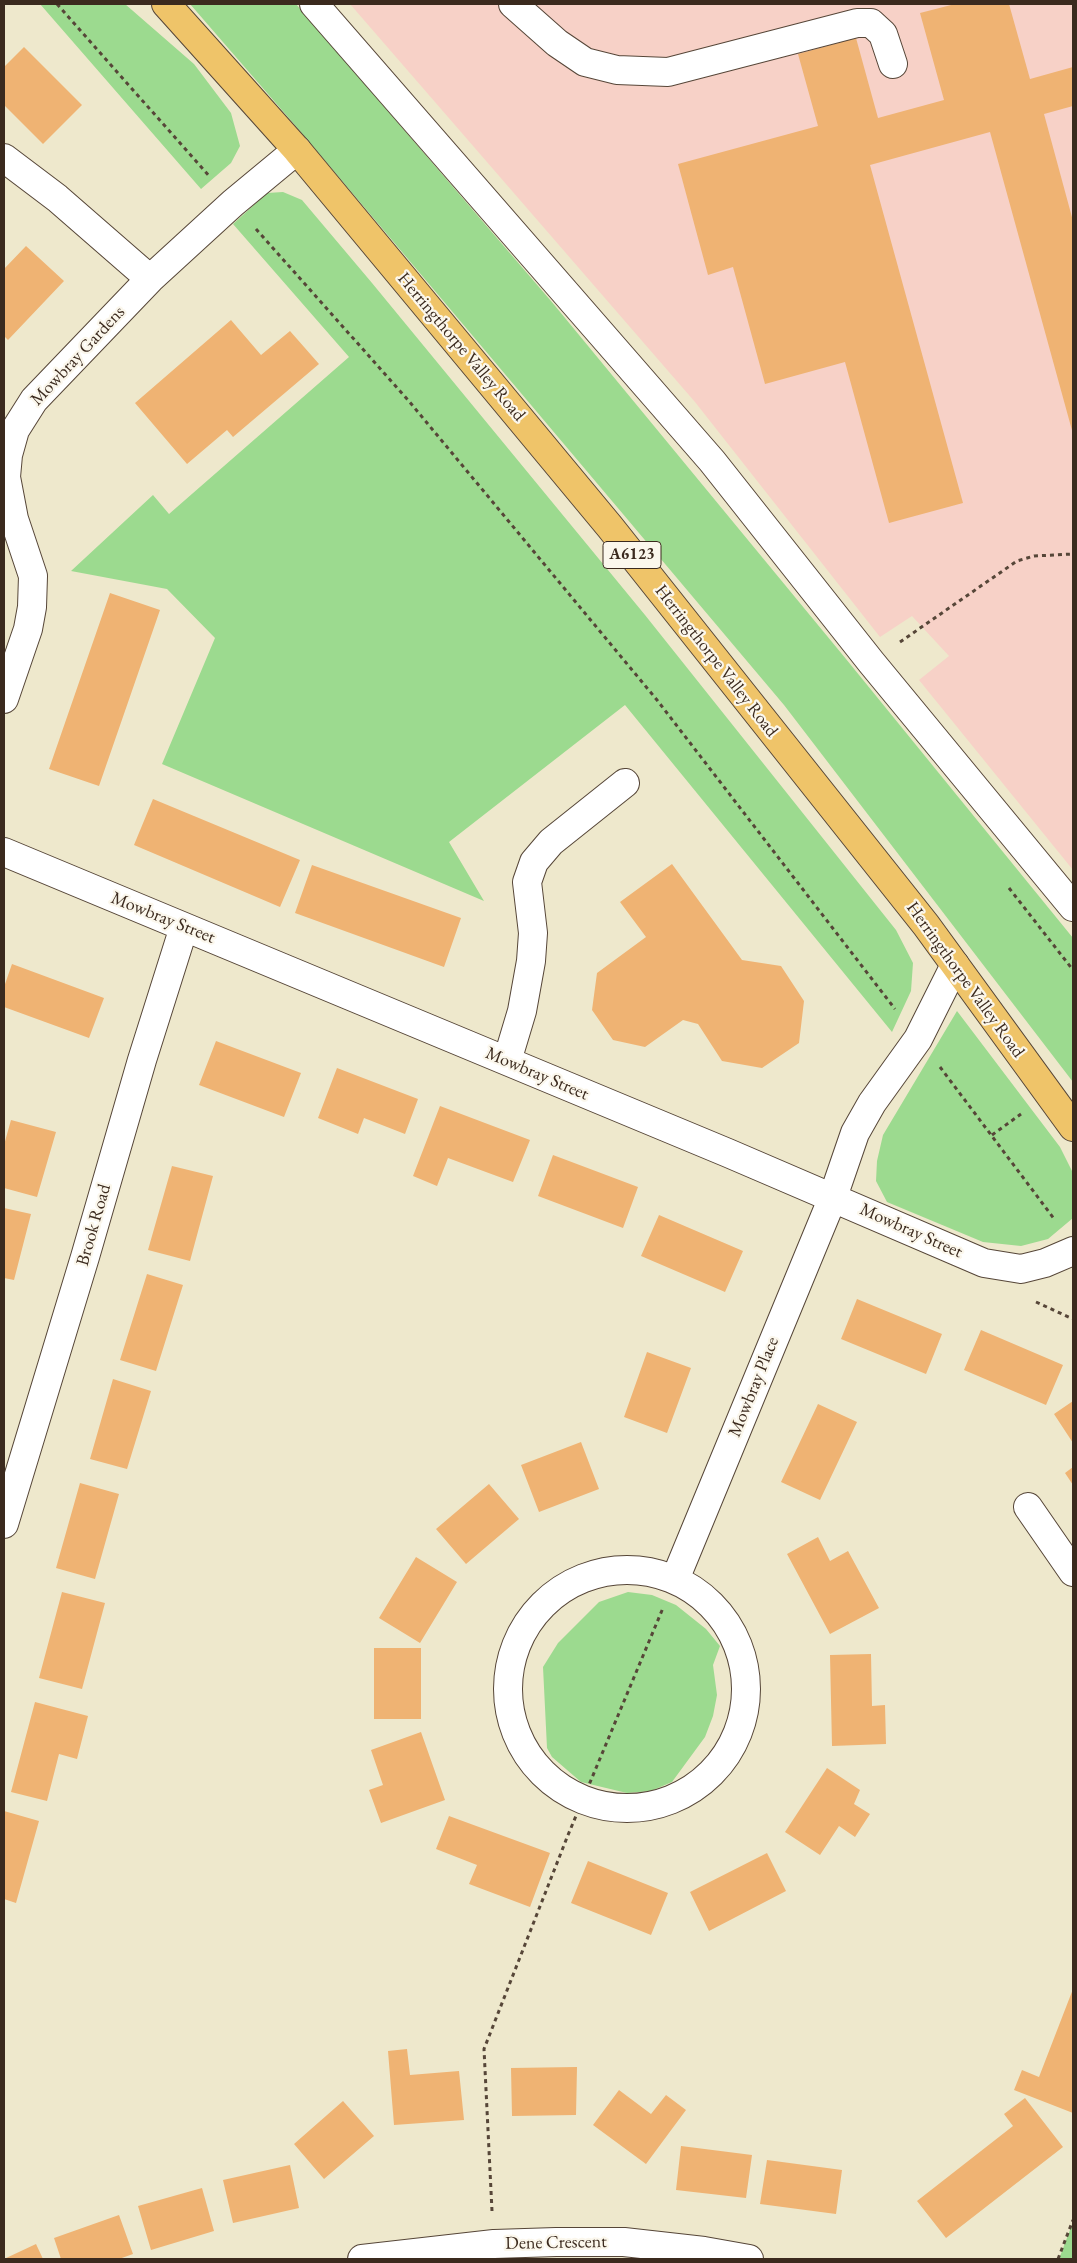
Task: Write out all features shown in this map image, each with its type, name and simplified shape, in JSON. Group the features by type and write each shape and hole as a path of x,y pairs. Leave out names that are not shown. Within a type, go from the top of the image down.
{"main road":[{"name":"Herringthorpe Valley Road","path":"166,4 297,150 610,527 926,925 1073,1127"}],"street":[{"path":"314,4 712,461 871,662 1073,907"},
{"path":"513,4 557,43 585,62 617,70 668,72 857,23 871,23 882,34 893,64"},
{"name":"Mowbray Gardens","path":"4,699 28,629 32,607 33,576 14,519 6,477 8,455 15,430 34,400 150,279 233,203 297,150"},
{"path":"4,158 57,198 150,279"},
{"path":"507,1061 522,1011 532,961 533,933 527,882 534,862 551,842 625,783"},
{"name":"Mowbray Street","path":"4,852 833,1197 984,1263 1021,1269 1045,1263 1073,1251"},
{"name":"Brook Road","path":"4,1524 85,1257 142,1060 184,927"},
{"name":"Mowbray Place","path":"676,1577 833,1197 855,1133 872,1103 918,1039 955,965"},
{"path":"1028,1507 1073,1572"},
{"path":"613,1572 644,1572 676,1577 703,1598 725,1622 740,1653 746,1686 742,1719 730,1750 709,1776 681,1796 641,1807 616,1808 583,1801 556,1785 533,1763 517,1737 509,1706 509,1675 517,1645 532,1617 554,1595 582,1579 613,1572"},
{"name":"Dene Crescent","path":"362,2259 462,2253 494,2244 624,2242 704,2251 749,2259"}],"path":[{"path":"56,4 408,400 657,700 1056,1222"},
{"path":"871,662 1017,561 1034,556 1073,554"},
{"path":"1008,887 1073,970"},
{"path":"494,2244 484,2049 568,1834 676,1577"},
{"path":"1058,2259 1073,2220"}],"shaded area":[{"path":"350,4 1073,4 1073,870 919,680 949,656 912,616 880,637 695,402"}],"green space":[{"path":"40,4 125,4 194,64 231,113 240,146 231,163 201,189"},
{"path":"190,4 296,4 551,301 846,659 1073,938 1073,1082 784,705 300,131"},
{"path":"283,192 302,200 372,283 645,615 896,930 913,963 911,991 892,1032 625,705 449,842 484,901 162,764 215,638 167,589 71,571 153,495 169,514 349,357 233,224 267,193"},
{"path":"957,1011 1060,1147 1073,1173 1073,1218 1048,1239 1021,1246 983,1242 887,1202 876,1181 877,1161 883,1135"},
{"path":"628,1592 652,1595 676,1605 706,1629 720,1646 713,1665 717,1695 713,1716 705,1737 672,1782 651,1791 627,1793 581,1782 552,1757 547,1748 543,1667 558,1643 599,1602"},
{"path":"1073,2222 1073,2259 1059,2259"}],"building":[{"path":"955,4 1009,4 1030,79 1073,67 1073,106 1044,114 1073,221 1073,434 990,132 870,165 963,503 889,523 845,362 765,384 733,267 708,275 678,164 818,126 798,54 856,38 878,118 944,100 920,13"},
{"path":"24,47 82,105 43,144 4,105 4,67"},
{"path":"26,246 64,281 8,340 4,336 4,269"},
{"path":"231,320 261,355 290,331 319,364 233,437 227,430 187,464 135,403"},
{"path":"110,593 160,610 99,786 49,769"},
{"path":"153,799 300,860 280,907 134,845"},
{"path":"672,864 742,960 781,966 804,1001 799,1043 762,1068 722,1061 698,1024 683,1020 645,1047 613,1040 592,1010 597,973 646,937 620,902"},
{"path":"312,865 461,918 444,967 295,913"},
{"path":"12,964 104,998 89,1038 4,1007 4,987"},
{"path":"216,1041 301,1073 284,1117 199,1085"},
{"path":"337,1068 418,1099 405,1134 364,1118 358,1134 318,1118"},
{"path":"440,1106 530,1140 513,1182 448,1158 437,1186 413,1176"},
{"path":"11,1120 56,1132 37,1197 4,1188 4,1145"},
{"path":"553,1155 638,1187 623,1228 538,1196"},
{"path":"172,1166 213,1176 190,1261 148,1250"},
{"path":"4,1208 31,1214 14,1280 4,1278"},
{"path":"659,1215 743,1251 725,1292 641,1256"},
{"path":"147,1274 183,1285 156,1371 120,1360"},
{"path":"857,1299 942,1334 926,1374 841,1339"},
{"path":"981,1330 1063,1365 1046,1405 964,1370"},
{"path":"647,1352 691,1368 667,1433 624,1417"},
{"path":"113,1379 151,1391 127,1469 90,1459"},
{"path":"1073,1401 1073,1443 1054,1414"},
{"path":"818,1404 857,1422 820,1500 781,1482"},
{"path":"581,1442 599,1489 539,1512 521,1465"},
{"path":"1073,1467 1073,1485 1065,1473"},
{"path":"80,1483 119,1494 95,1579 56,1568"},
{"path":"489,1484 519,1519 466,1564 436,1529"},
{"path":"818,1537 830,1561 848,1551 879,1608 830,1634 787,1554"},
{"path":"416,1557 457,1582 420,1643 379,1618"},
{"path":"62,1592 105,1603 82,1689 39,1678"},
{"path":"374,1648 421,1648 421,1719 374,1719"},
{"path":"871,1654 872,1706 885,1705 886,1744 832,1746 830,1655"},
{"path":"35,1702 88,1716 77,1759 59,1754 47,1801 11,1792"},
{"path":"421,1732 445,1800 381,1823 369,1790 383,1785 371,1750"},
{"path":"827,1768 860,1790 854,1804 870,1814 855,1837 839,1826 820,1855 785,1832"},
{"path":"4,1811 39,1821 16,1903 4,1899"},
{"path":"449,1816 550,1853 530,1907 469,1884 477,1865 436,1849"},
{"path":"767,1853 786,1891 709,1931 690,1892"},
{"path":"588,1861 668,1893 651,1935 571,1903"},
{"path":"1073,1989 1073,2113 1014,2090 1022,2070 1039,2077"},
{"path":"407,2049 410,2075 459,2071 464,2120 394,2125 388,2051"},
{"path":"577,2067 576,2115 512,2116 511,2068"},
{"path":"619,2090 651,2114 666,2095 686,2110 646,2164 593,2125"},
{"path":"1025,2098 1063,2147 946,2238 917,2201 1013,2126 1004,2114"},
{"path":"343,2101 374,2136 324,2179 294,2144"},
{"path":"681,2146 752,2155 746,2198 676,2190"},
{"path":"767,2160 842,2170 836,2214 760,2204"},
{"path":"290,2165 299,2208 233,2223 223,2180"},
{"path":"202,2188 214,2231 151,2250 138,2206"},
{"path":"119,2215 133,2254 119,2259 61,2259 54,2238"},
{"path":"36,2244 43,2259 4,2259"}]}
